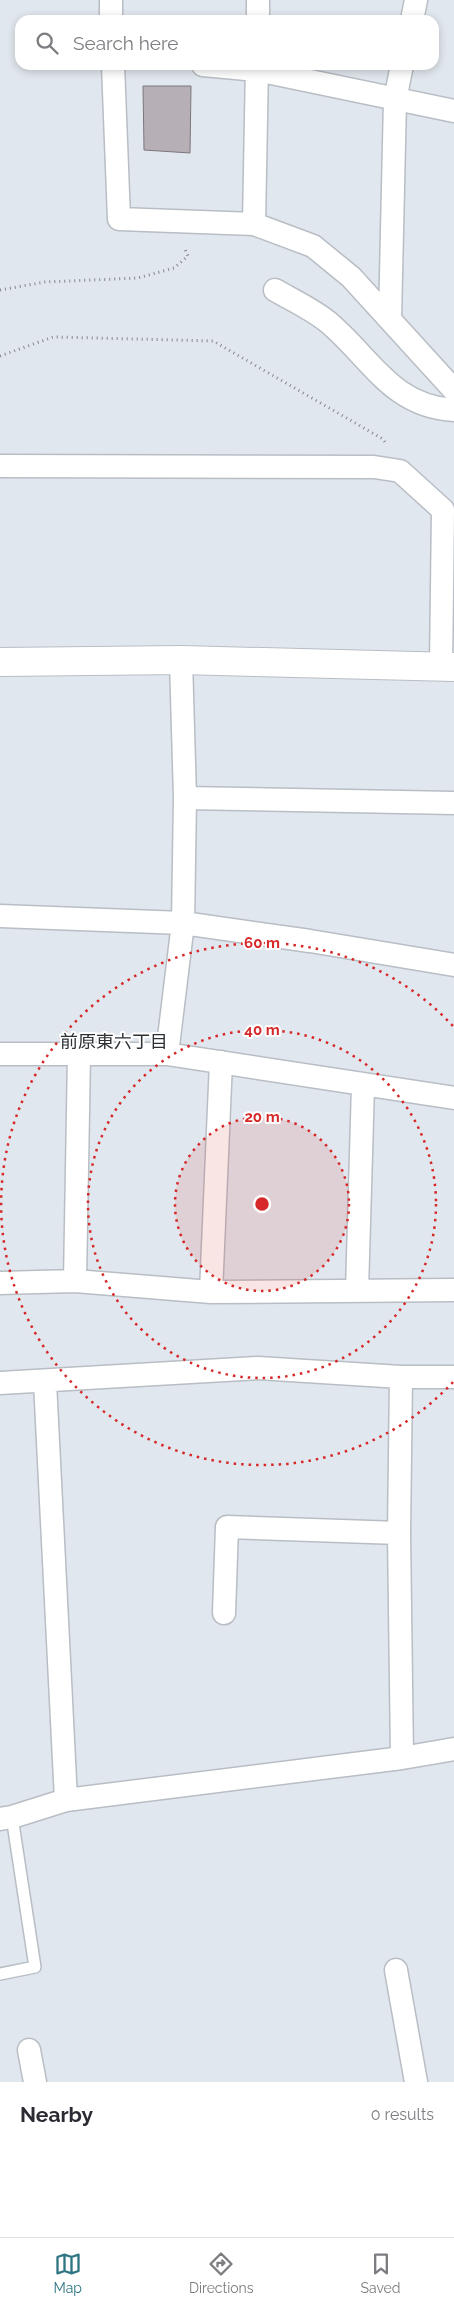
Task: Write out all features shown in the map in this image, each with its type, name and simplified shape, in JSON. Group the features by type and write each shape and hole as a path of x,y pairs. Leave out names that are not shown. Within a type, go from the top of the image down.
{"street":[{"path":"111,0 112,15"},
{"path":"258,0 258,15"},
{"path":"413,15 416,0"},
{"path":"114,70 119,219 254,224 313,246 351,277 454,390"},
{"path":"254,224 257,70"},
{"path":"269,70 394,100 454,111"},
{"path":"390,319 394,100 401,70"},
{"path":"275,290 327,322 403,396 436,409 454,410"},
{"path":"0,466 374,468 400,471 443,510 447,667 180,660 0,662"},
{"path":"167,1054 183,923 185,798 180,660"},
{"path":"185,798 454,803"},
{"path":"0,916 183,923 310,941 454,965"},
{"path":"0,1054 167,1054 454,1098"},
{"path":"75,1281 79,1054"},
{"path":"211,1292 221,1062"},
{"path":"357,1291 362,1084"},
{"path":"0,1283 75,1281 211,1292 454,1290"},
{"path":"0,1383 45,1382 258,1368 401,1378 454,1377"},
{"path":"401,1378 399,1533 402,1758"},
{"path":"45,1382 66,1800"},
{"path":"224,1613 227,1527 399,1533"},
{"path":"6,1818 66,1800 402,1758 454,1749"},
{"path":"396,1970 416,2082"},
{"path":"29,2050 35,2082"}],"lane":[{"path":"0,1974 35,1967 6,1818"}],"path":[{"path":"0,290 45,282 138,278 174,268"},
{"path":"0,356 53,336 213,341 384,439 400,471"}],"building":[{"path":"143,86 191,86 190,153 144,150"}],"district":[{"name":"前原東六丁目","path":"114,1041"}]}
